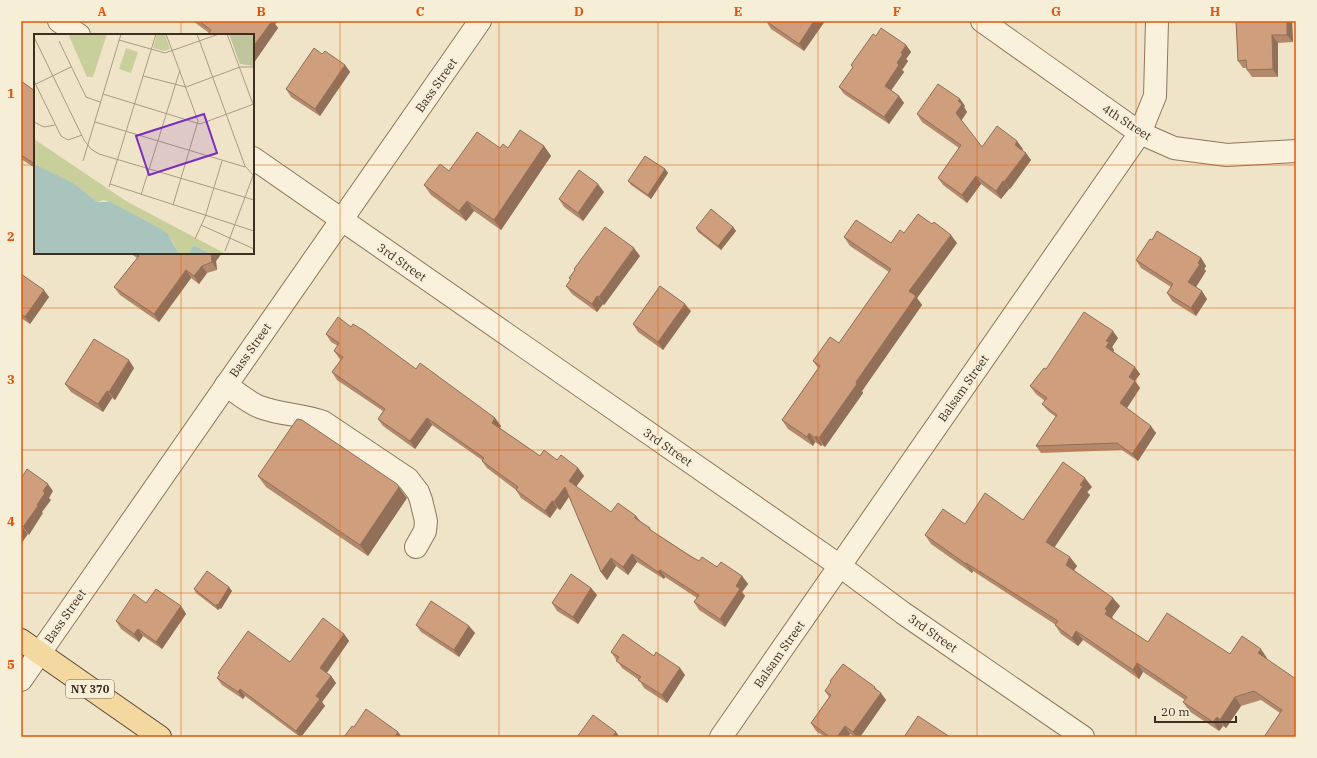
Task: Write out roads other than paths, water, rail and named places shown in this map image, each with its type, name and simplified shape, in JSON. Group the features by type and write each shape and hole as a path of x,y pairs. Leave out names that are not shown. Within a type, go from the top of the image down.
{"main road":[{"name":"NY 370","path":"21,640 160,737"}],"street":[{"path":"59,21 78,34"},
{"name":"Bass Street","path":"21,680 480,21"},
{"name":"4th Street","path":"982,21 1140,133 1174,148 1227,155 1296,152"},
{"name":"Balsam Street","path":"721,737 1140,133 1154,96 1157,21"},
{"name":"3rd Street","path":"254,159 840,566 903,613 1082,737"},
{"path":"226,385 259,407 282,413 313,418 323,422 408,479 418,492 426,521 425,531 416,547"}]}
